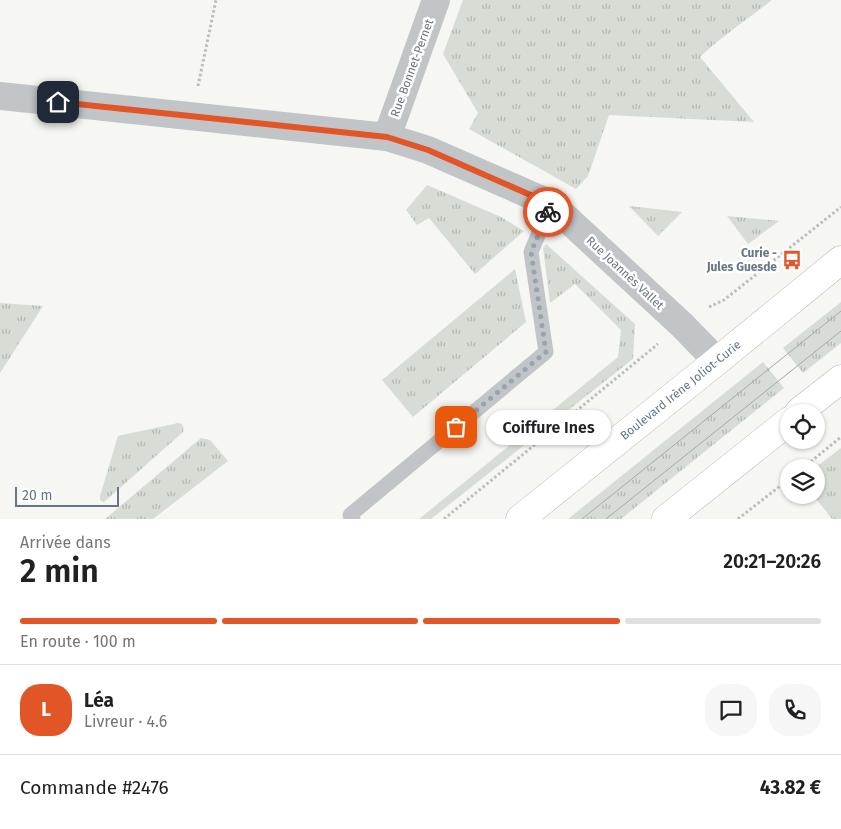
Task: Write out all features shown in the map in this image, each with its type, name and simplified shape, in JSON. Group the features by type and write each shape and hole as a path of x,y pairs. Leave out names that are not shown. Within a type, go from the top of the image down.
{"main road":[{"name":"Boulevard Irène Joliot-Curie","path":"520,519 717,362 841,260"},
{"path":"810,404 841,379"},
{"path":"666,519 780,428"}],"street":[{"name":"Rue Bonnet-Pernet","path":"387,137 436,0"},
{"name":"Rue Joannès Vallet","path":"0,96 387,137 428,150 551,204 682,325 717,362"}],"lane":[{"path":"353,519 350,515 546,352 531,252 551,204"}],"path":[{"path":"192,116 216,0"},
{"path":"444,519 696,313 724,300 841,207"},
{"path":"814,459 841,437"},
{"path":"738,519 780,486"}],"green space":[{"path":"463,0 772,0 700,57 754,122 609,115 588,176 576,189 469,129 478,113 443,54"},
{"path":"427,185 501,217 524,231 475,274 429,218 417,225 406,210"},
{"path":"629,206 682,212 658,236"},
{"path":"727,216 779,221 748,244"},
{"path":"546,244 635,324 633,359 431,519 419,519 618,357 621,330 575,284 550,303 543,248"},
{"path":"515,269 526,322 413,417 382,380"},
{"path":"841,302 841,343 803,373 783,348"},
{"path":"0,303 43,306 0,373"},
{"path":"763,362 784,388 621,519 568,519"},
{"path":"178,423 182,424 183,432 104,502 101,501 100,496 118,436"},
{"path":"201,438 210,440 228,461 153,519 105,519"},
{"path":"841,448 841,519 832,519 820,504 825,504 825,460"}],"tram line":[{"path":"582,519 841,311"},
{"path":"606,519 841,331"}],"way so far":[{"path":"456,427 546,352 531,252 548,212"}],"place":[{"name":"Curie - Jules Guesde","path":"792,260"},
{"name":"Coiffure Ines","path":"456,427"}],"route":[{"path":"58,102 387,137 428,150 551,204 548,212"}]}
